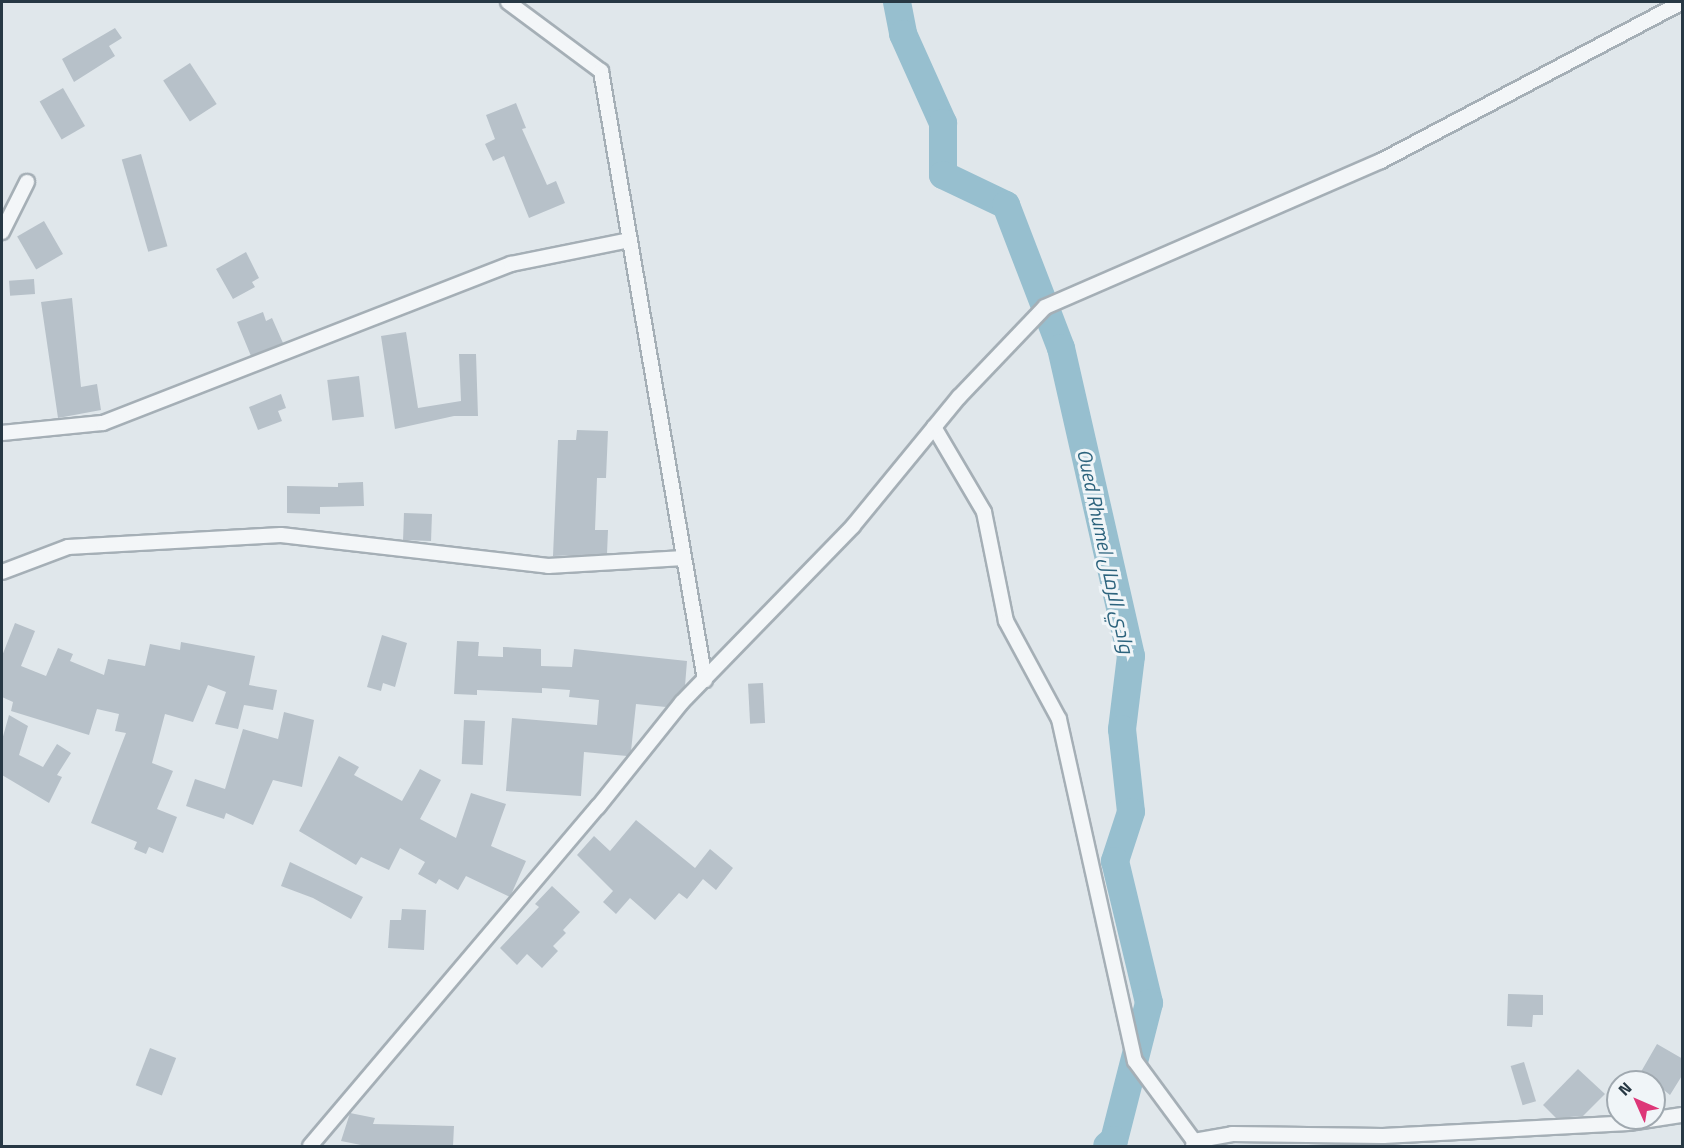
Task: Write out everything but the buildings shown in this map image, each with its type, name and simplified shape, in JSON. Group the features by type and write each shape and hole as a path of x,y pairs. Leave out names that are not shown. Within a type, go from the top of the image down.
{"street":[{"path":"508,2 601,70 705,680"},
{"path":"310,1146 598,807 682,702 853,526 934,427 1033,318 1052,304 1381,161 1683,2"},
{"path":"2,232 27,182"},
{"path":"2,433 103,423 511,264 630,240"},
{"path":"934,427 984,512 1006,621 1059,719 1135,1061 1193,1144 1232,1134 1383,1136 1629,1123 1683,1115"},
{"path":"2,572 69,548 281,535 548,566 684,558"}],"waterway":[{"name":"Oued Rhumel وادي الرمال","path":"897,2 903,34 943,123 943,175 1006,205 1061,348 1131,656 1122,729 1131,812 1115,861 1149,1003 1114,1140 1107,1146"}]}
